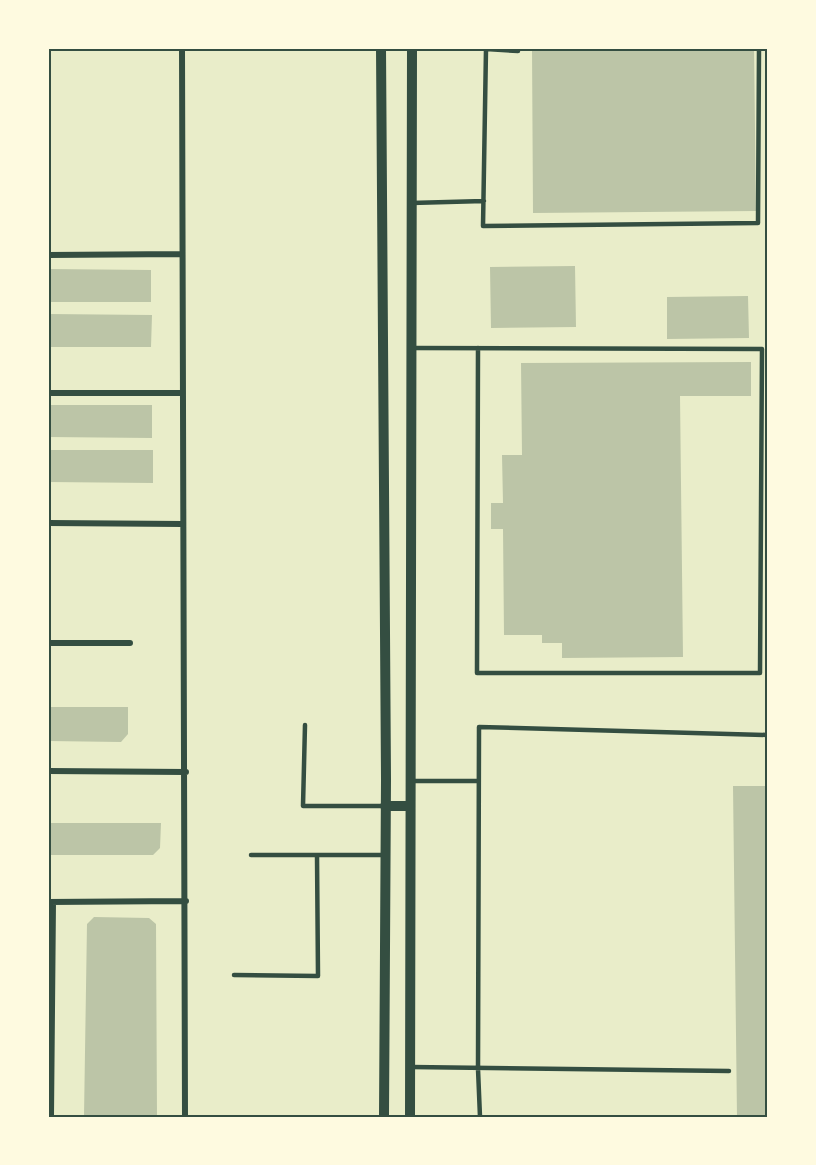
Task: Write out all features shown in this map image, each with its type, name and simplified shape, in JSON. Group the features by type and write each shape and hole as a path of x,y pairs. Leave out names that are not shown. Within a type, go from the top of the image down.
{"street":[{"path":"182,48 182,393 186,772 185,1117"},
{"path":"381,48 385,806 384,1117"},
{"path":"410,1117 412,48"},
{"path":"48,255 182,254"},
{"path":"48,393 182,393"},
{"path":"48,523 183,524"},
{"path":"48,643 129,643"},
{"path":"48,771 186,772"},
{"path":"385,806 410,806"},
{"path":"51,1117 51,902 186,901"}],"lane":[{"path":"518,48 518,51 486,49 483,226 758,223 759,48"},
{"path":"411,203 484,201"},
{"path":"411,348 478,348 762,349 760,673 477,673 478,348"},
{"path":"305,725 303,806 385,806"},
{"path":"480,1117 478,1069 479,727 768,735"},
{"path":"410,781 478,781"},
{"path":"251,855 385,855"},
{"path":"234,975 318,976 317,855"},
{"path":"410,1067 729,1071"}],"building":[{"path":"532,48 754,48 756,211 533,213"},
{"path":"575,266 576,327 491,328 490,267"},
{"path":"48,269 151,270 151,302 48,302"},
{"path":"748,296 749,338 667,339 667,297"},
{"path":"48,314 152,315 151,347 48,347"},
{"path":"751,362 751,396 680,396 683,657 562,658 562,643 542,643 542,635 504,635 503,529 491,529 491,503 503,503 502,455 522,455 521,363"},
{"path":"48,405 152,405 152,438 48,437"},
{"path":"48,450 153,450 153,483 48,482"},
{"path":"48,707 128,707 128,734 121,742 48,741"},
{"path":"733,786 768,786 768,1117 737,1117"},
{"path":"48,823 161,823 160,848 153,855 48,855"},
{"path":"94,917 149,918 156,924 157,1117 84,1117 87,924"}]}
